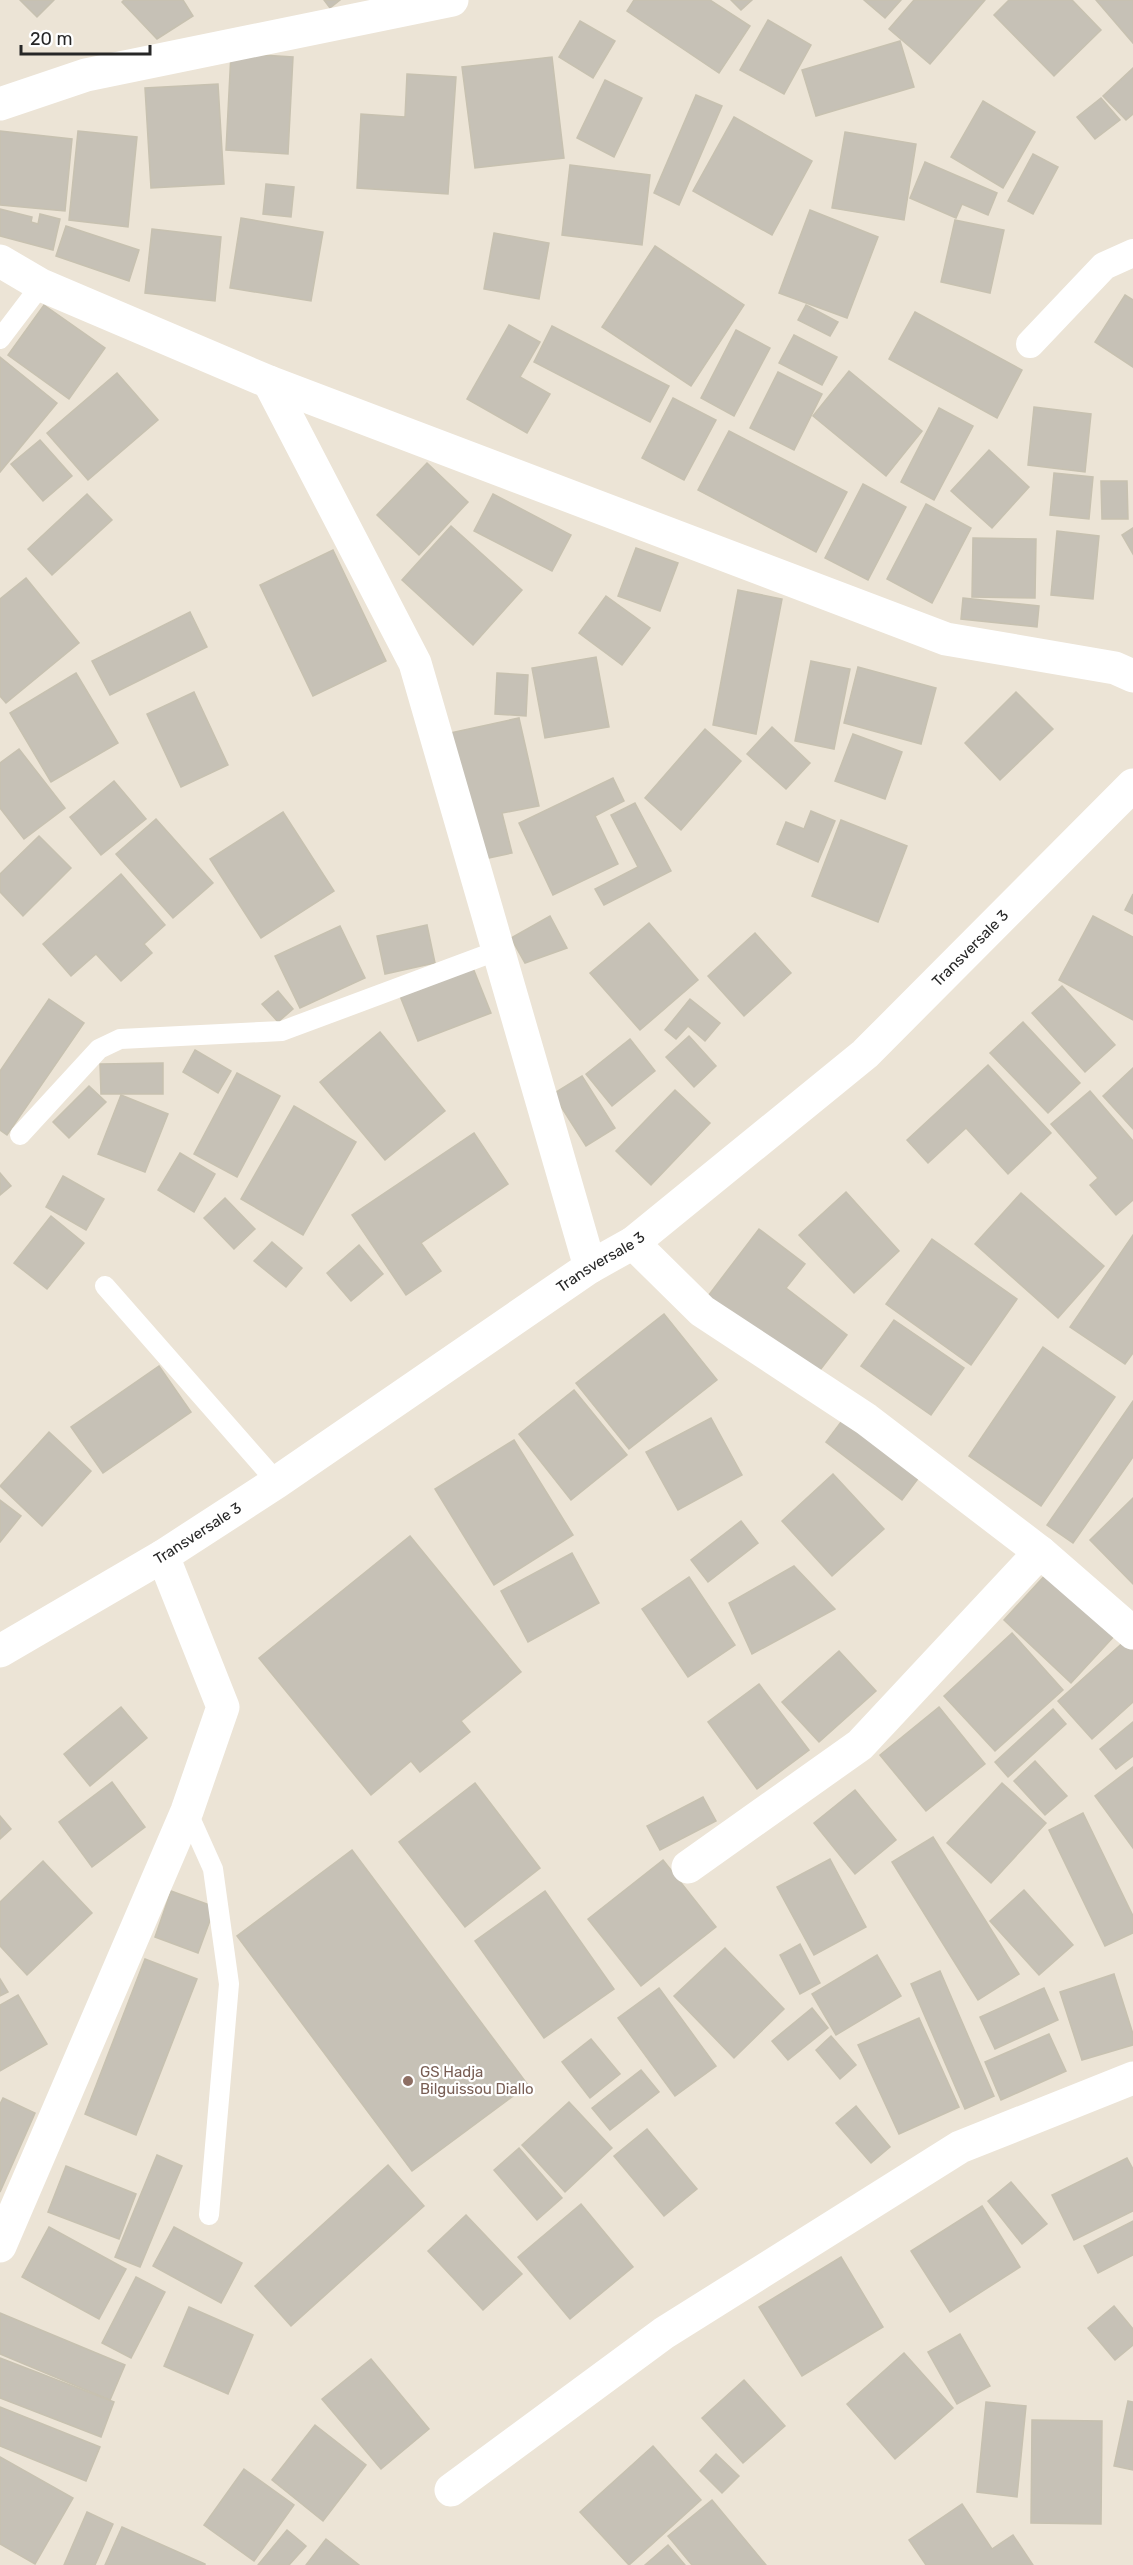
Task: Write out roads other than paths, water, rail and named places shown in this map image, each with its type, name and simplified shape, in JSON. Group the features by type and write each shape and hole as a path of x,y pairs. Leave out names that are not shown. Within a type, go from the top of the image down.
{"street":[{"path":"0,104 86,75 452,0"},
{"path":"1030,344 1104,266 1133,254"},
{"path":"0,261 41,285 268,382 946,639 1115,668 1133,676"},
{"path":"268,382 415,663 590,1267"},
{"name":"Transversale 3","path":"0,1651 163,1556 277,1482 590,1267 633,1242 865,1054 1133,786"},
{"path":"633,1242 702,1311 866,1419 1040,1552 1133,1632"},
{"path":"688,1867 860,1745 1040,1552"},
{"path":"0,2246 187,1811 223,1707 163,1556"},
{"path":"452,2490 664,2333 960,2147 1133,2078"}],"lane":[{"path":"0,339 41,285"},
{"path":"20,1135 99,1049 120,1039 282,1031 499,950"},
{"path":"105,1286 277,1482"},
{"path":"187,1811 213,1869 229,1984 209,2215"}],"place":[{"name":"GS Hadja Bilguissou Diallo","path":"408,2081"}]}
